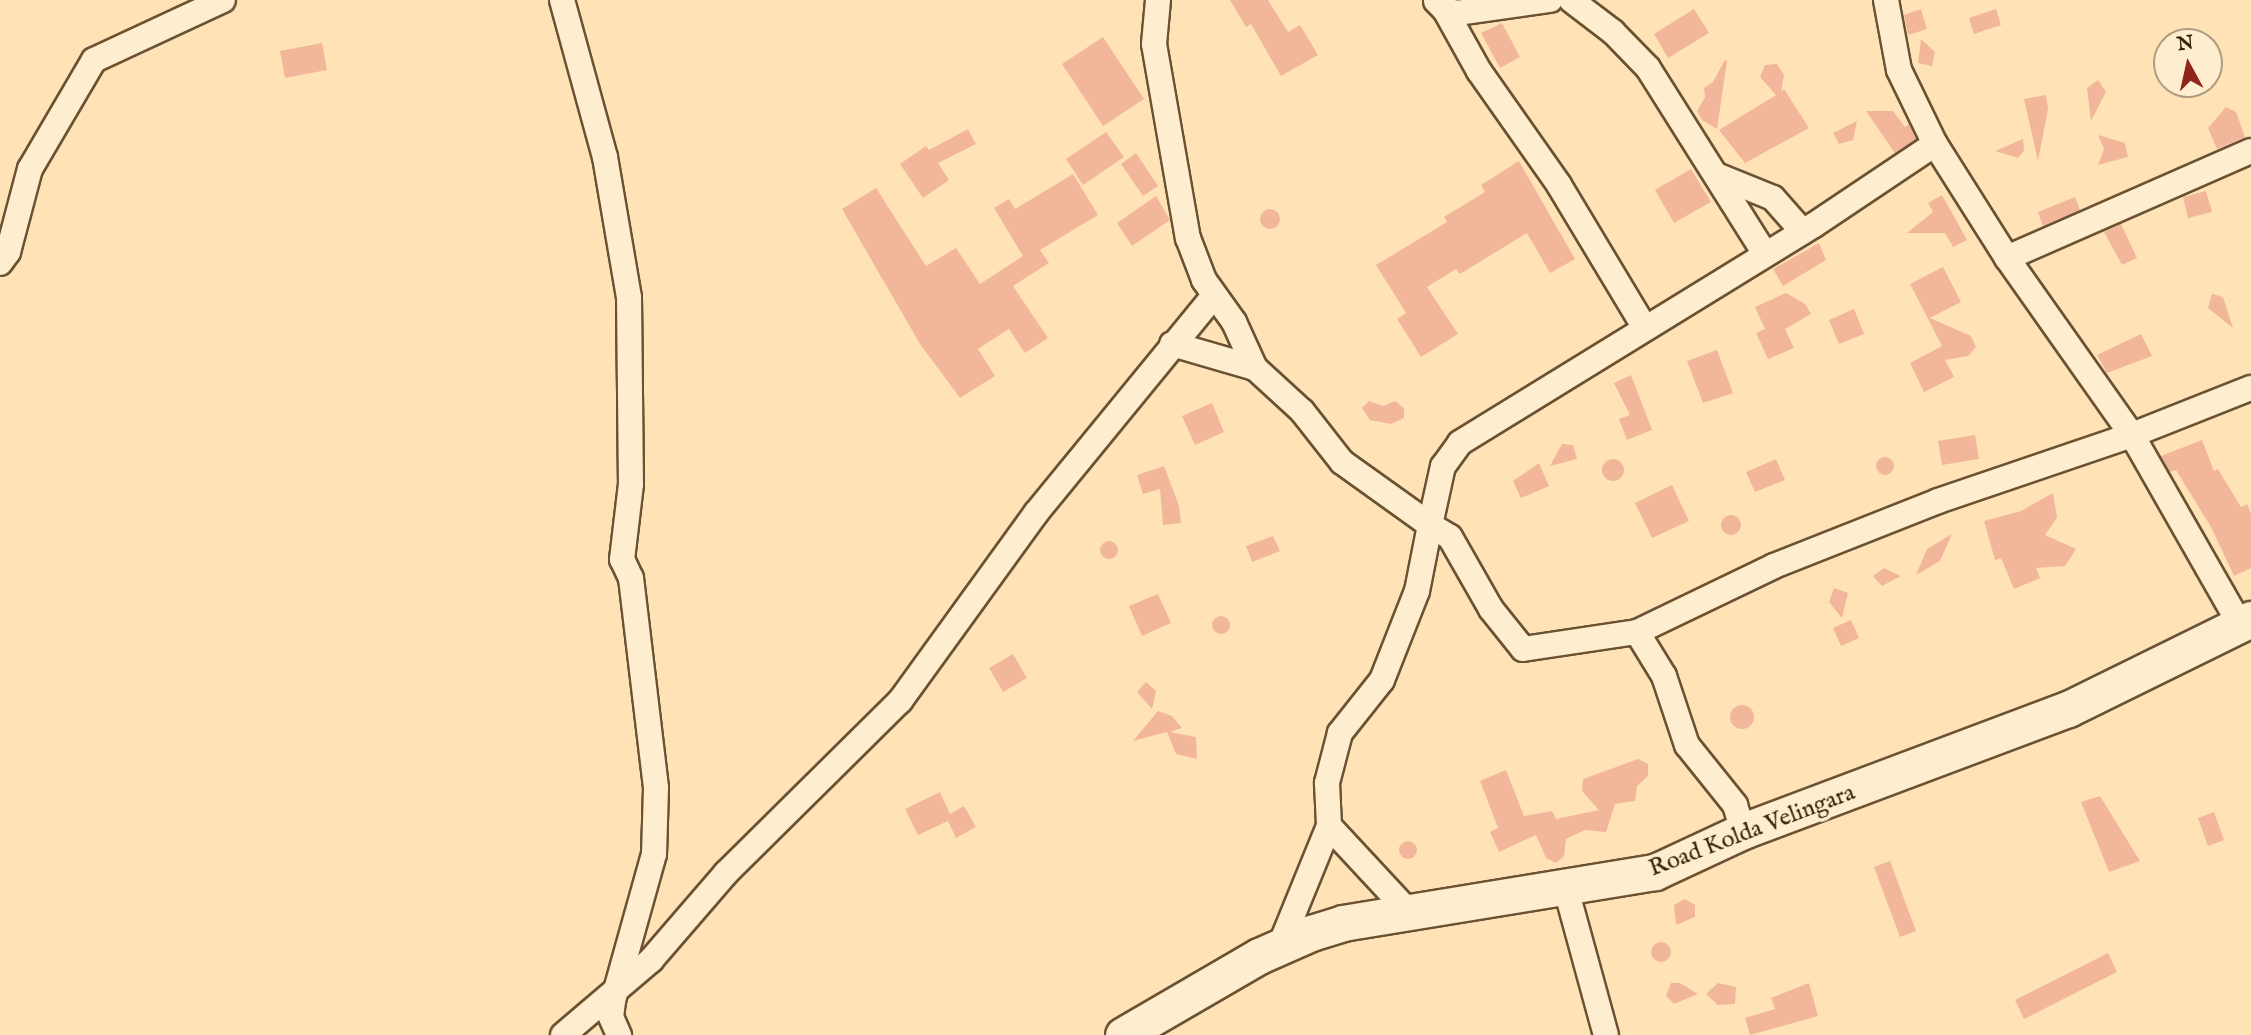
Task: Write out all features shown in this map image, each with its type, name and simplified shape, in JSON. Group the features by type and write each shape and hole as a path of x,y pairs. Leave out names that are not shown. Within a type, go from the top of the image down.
{"main road":[{"name":"Road Kolda Velingara","path":"1124,1035 1280,946 1343,923 1655,872 1744,831 2067,709 2246,622"}],"street":[{"path":"0,263 8,252 30,169 94,60 223,0"},
{"path":"562,0 605,157 629,297 631,484 622,559 631,578 656,788 654,854 611,1017 619,1035"},
{"path":"1158,0 1154,44 1188,238 1213,297 1234,322 1255,368 1302,411 1342,462 1430,526 1450,537 1491,609 1523,649 1637,632 1774,566 1938,501 2132,435 2251,388"},
{"path":"1441,5 1457,13 1550,0"},
{"path":"1571,0 1613,32 1648,68 1719,176 1765,254"},
{"path":"1886,0 1899,70 1935,144 2007,258 2132,435 2246,622"},
{"path":"1441,5 1479,71 1559,185 1645,328"},
{"path":"1280,946 1329,826 1327,783 1340,733 1381,680 1416,592 1443,466 1460,443 1803,232 1935,144"},
{"path":"2007,258 2251,150"},
{"path":"1719,176 1773,198 1803,232"},
{"path":"563,1035 619,984 651,960 726,873 900,701 1036,513 1213,297"},
{"path":"1172,344 1255,368"},
{"path":"1637,632 1664,676 1687,745 1735,805 1744,831"},
{"path":"1329,826 1409,912"},
{"path":"1566,888 1606,1035"}],"building":[{"path":"1230,0 1268,0 1288,32 1300,25 1318,55 1281,76 1251,24 1246,27"},
{"path":"1694,9 1709,33 1668,58 1654,34"},
{"path":"1921,9 1927,29 1908,35 1904,15"},
{"path":"1996,9 2001,25 1974,34 1969,18"},
{"path":"1502,23 1520,57 1500,68 1481,33"},
{"path":"1103,37 1144,99 1103,126 1062,64"},
{"path":"1921,39 1935,52 1932,66 1918,63"},
{"path":"322,43 327,70 285,78 280,51"},
{"path":"1725,60 1727,61 1717,129 1702,120 1697,111 1705,97 1704,88 1713,82"},
{"path":"1777,64 1784,75 1781,92 1784,89 1809,128 1745,163 1719,130 1776,95 1760,77 1765,65"},
{"path":"2098,80 2106,92 2091,121 2087,88"},
{"path":"2046,95 2048,109 2038,161 2024,99"},
{"path":"2226,107 2236,112 2245,137 2217,149 2208,128"},
{"path":"1866,111 1893,111 1905,127 1909,124 1916,139 1895,153"},
{"path":"1857,121 1853,140 1839,144 1833,133"},
{"path":"968,129 976,144 938,163 949,180 923,198 900,164 926,146 929,150"},
{"path":"1106,132 1124,157 1083,185 1066,159"},
{"path":"2098,135 2125,143 2128,157 2098,165 2104,149"},
{"path":"2023,139 2024,151 2018,158 1995,151"},
{"path":"1136,153 1158,186 1143,196 1121,164"},
{"path":"1519,161 1575,259 1550,273 1527,233 1460,274 1456,269 1427,287 1458,334 1421,357 1397,319 1406,313 1376,265 1447,222 1444,217 1485,192 1481,185"},
{"path":"1691,169 1711,202 1674,223 1655,190"},
{"path":"1073,174 1098,215 1040,250 1049,263 1013,286 1048,338 1025,353 1009,329 978,349 995,376 960,398 920,344 842,209 876,188 926,266 956,248 980,284 1023,256 994,208 1009,199 1015,209"},
{"path":"2206,191 2212,212 2188,218 2183,197"},
{"path":"1942,195 1967,240 1953,247 1945,233 1907,233 1933,212 1928,203"},
{"path":"1156,196 1170,220 1132,246 1117,223"},
{"path":"2075,197 2080,210 2043,226 2038,212"},
{"path":"1266,209 1274,209 1280,219 1274,229 1266,229 1260,223 1260,215"},
{"path":"2121,224 2137,258 2122,265 2104,232"},
{"path":"1819,243 1826,260 1783,286 1773,269"},
{"path":"1943,267 1961,302 1930,318 1971,336 1976,347 1968,356 1945,360 1954,377 1924,392 1910,363 1942,346 1910,284"},
{"path":"1786,293 1805,304 1811,314 1785,329 1794,348 1768,359 1756,333 1765,329 1755,307"},
{"path":"2212,294 2223,297 2233,328 2208,308"},
{"path":"1854,309 1864,334 1839,344 1829,320"},
{"path":"2141,334 2152,356 2107,373 2097,355"},
{"path":"1717,350 1733,393 1703,403 1687,361"},
{"path":"1631,375 1652,430 1627,440 1619,419 1630,415 1614,383"},
{"path":"1369,401 1383,406 1395,401 1404,408 1404,418 1391,424 1370,420 1362,408"},
{"path":"1212,403 1224,432 1195,445 1182,416"},
{"path":"1975,435 1979,459 1942,465 1938,441"},
{"path":"2202,440 2214,471 2218,469 2241,507 2247,504 2251,514 2251,568 2234,576 2211,527 2176,470 2170,472 2161,456"},
{"path":"1562,444 1573,445 1577,459 1550,466"},
{"path":"1885,457 1891,460 1894,466 1891,472 1885,475 1879,472 1876,466 1879,460"},
{"path":"1613,459 1621,462 1624,470 1621,478 1613,481 1605,478 1602,470 1605,462"},
{"path":"1776,459 1785,480 1755,492 1746,472"},
{"path":"1539,463 1549,486 1521,498 1513,481"},
{"path":"1164,466 1179,506 1181,523 1163,525 1160,489 1143,494 1137,475"},
{"path":"1672,485 1689,521 1652,538 1635,503"},
{"path":"2053,493 2057,518 2045,535 2076,549 2065,566 2036,568 2040,578 2014,589 2001,558 1995,560 1984,521 2021,511"},
{"path":"1727,515 1735,515 1741,525 1735,535 1727,535 1721,529 1721,521"},
{"path":"1952,534 1940,561 1916,575 1927,549"},
{"path":"1273,536 1280,551 1252,562 1246,546"},
{"path":"1105,541 1113,541 1118,550 1116,557 1105,559 1100,554 1100,546"},
{"path":"1884,568 1901,576 1882,586 1873,576"},
{"path":"1834,588 1848,593 1842,618 1829,602"},
{"path":"1158,594 1171,623 1142,636 1129,606"},
{"path":"1217,616 1225,616 1230,625 1228,632 1217,634 1212,629 1212,621"},
{"path":"1851,620 1859,638 1841,646 1833,628"},
{"path":"1013,654 1027,678 1003,692 989,668"},
{"path":"1146,682 1156,691 1152,709 1137,692"},
{"path":"1742,705 1751,708 1754,717 1751,726 1742,729 1733,726 1730,717 1733,708"},
{"path":"1158,711 1172,716 1182,728 1170,732 1196,737 1197,759 1176,754 1167,732 1133,741"},
{"path":"1638,759 1648,764 1648,776 1637,786 1635,801 1615,804 1606,832 1585,830 1566,839 1564,856 1556,863 1546,858 1536,835 1499,852 1490,832 1498,828 1480,781 1506,770 1524,816 1552,811 1556,819 1599,810 1582,791 1583,779"},
{"path":"940,792 950,814 964,806 976,827 956,838 948,821 918,835 905,809"},
{"path":"2100,796 2140,861 2109,872 2081,802"},
{"path":"2214,812 2224,840 2208,846 2198,818"},
{"path":"1408,841 1414,844 1417,850 1414,856 1408,859 1402,856 1399,850 1402,844"},
{"path":"1890,861 1916,931 1900,937 1874,867"},
{"path":"1685,899 1695,905 1695,917 1676,925 1674,905"},
{"path":"1661,942 1668,945 1671,952 1668,959 1661,962 1654,959 1651,952 1654,945"},
{"path":"2108,953 2117,972 2024,1019 2015,1000"},
{"path":"1671,983 1680,983 1698,994 1674,1004 1666,996"},
{"path":"1718,983 1736,987 1735,1004 1718,1005 1706,994"},
{"path":"1809,983 1818,1016 1750,1035 1745,1018 1775,1009 1771,998"}]}
